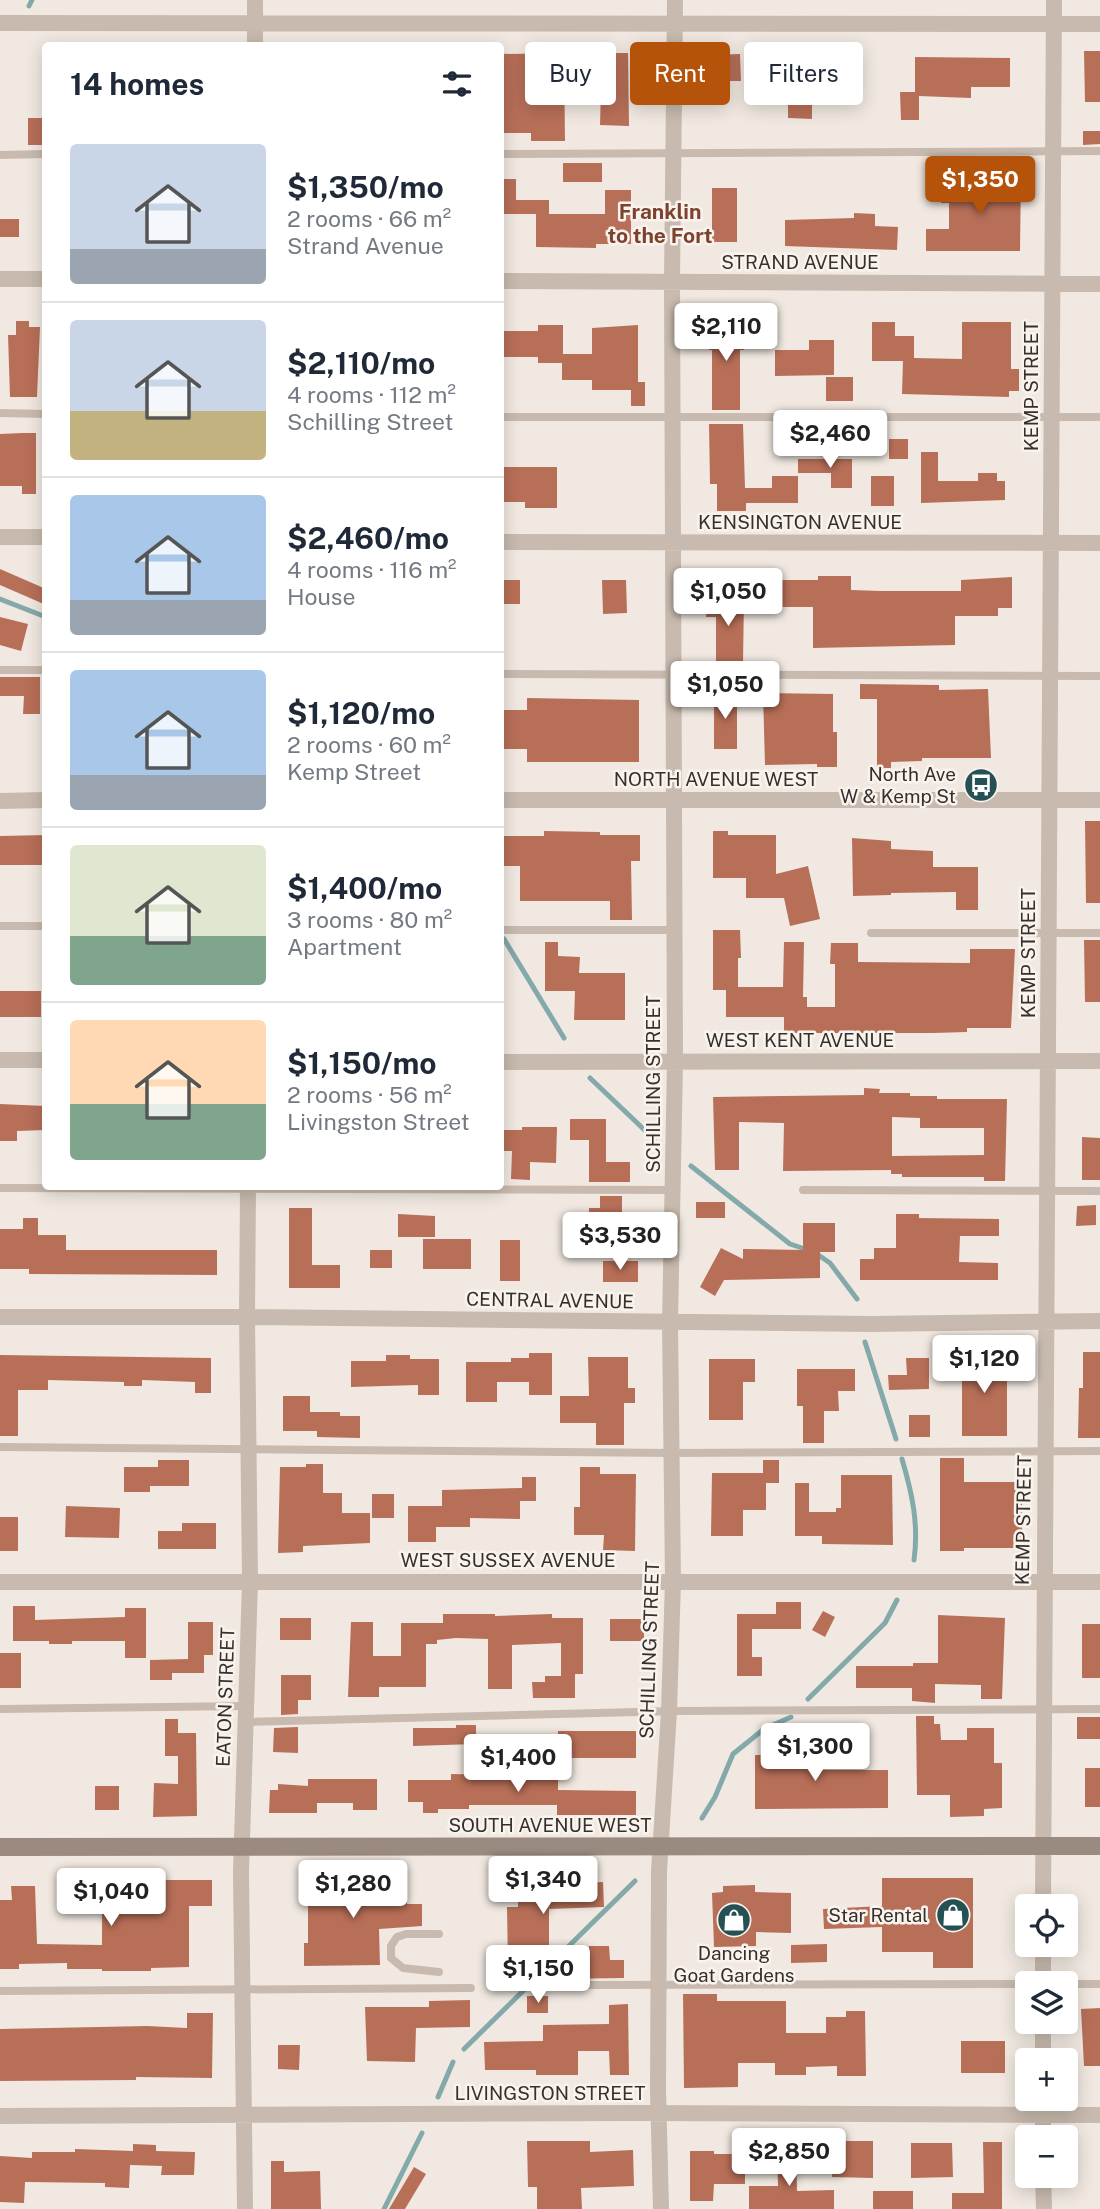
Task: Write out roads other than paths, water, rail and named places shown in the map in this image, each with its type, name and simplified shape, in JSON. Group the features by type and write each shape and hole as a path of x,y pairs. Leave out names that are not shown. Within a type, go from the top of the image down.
{"street":[{"path":"255,0 255,42"},
{"name":"SCHILLING STREET","path":"661,2209 658,1984 661,1846 673,1581 670,1322 675,930 671,282 675,0"},
{"name":"KEMP STREET","path":"1043,1894 1054,0"},
{"path":"0,23 1100,24"},
{"path":"0,279 42,279"},
{"name":"STRAND AVENUE","path":"504,281 1100,284"},
{"path":"0,537 42,537"},
{"name":"KENSINGTON AVENUE","path":"504,542 1100,542"},
{"path":"0,801 42,800"},
{"name":"NORTH AVENUE WEST","path":"504,800 1100,800"},
{"path":"0,1060 42,1060"},
{"name":"WEST KENT AVENUE","path":"504,1062 1100,1061"},
{"name":"EATON STREET","path":"245,2209 242,1846 250,1581 248,1190"},
{"name":"CENTRAL AVENUE","path":"0,1317 871,1324 1100,1321"},
{"name":"WEST SUSSEX AVENUE","path":"0,1582 1100,1582"},
{"name":"SOUTH AVENUE WEST","path":"0,1847 1100,1846"},
{"name":"LIVINGSTON STREET","path":"0,2116 658,2113 1015,2107"},
{"name":"LIVINGSTON STREET","path":"1075,2111 1100,2115"},
{"path":"1043,2188 1044,2209"}],"lane":[{"path":"504,154 1100,151"},
{"path":"0,155 42,154"},
{"path":"0,413 42,414"},
{"path":"504,418 1100,417"},
{"path":"0,670 42,670"},
{"path":"504,674 1100,676"},
{"path":"0,926 42,926"},
{"path":"504,930 675,930"},
{"path":"871,933 1100,933"},
{"path":"0,1188 42,1188"},
{"path":"504,1189 673,1190"},
{"path":"803,1190 1100,1191"},
{"path":"0,1447 671,1453 1100,1451"},
{"path":"0,1709 245,1714 1100,1709"},
{"path":"439,1934 406,1934 397,1937 391,1946 391,1958 403,1968 439,1972"},
{"path":"588,1985 1015,1984"},
{"path":"1078,1984 1100,1984"},
{"path":"0,1991 471,1988"}],"waterway":[{"path":"29,6 32,0"},
{"path":"0,599 42,615"},
{"path":"504,939 564,1038"},
{"path":"590,1078 654,1139"},
{"path":"691,1166 790,1244 814,1252 830,1263 857,1299"},
{"path":"865,1342 896,1439"},
{"path":"902,1459 914,1509 914,1560"},
{"path":"808,1699 885,1623 897,1600"},
{"path":"702,1818 715,1797 733,1754 764,1729 791,1717"},
{"path":"464,2049 635,1881"},
{"path":"438,2097 453,2062"},
{"path":"384,2209 422,2133"}],"place":[{"name":"North Ave W & Kemp St","path":"981,785"},
{"name":"Star Rental","path":"953,1915"},
{"name":"Dancing Goat Gardens","path":"734,1920"}],"district":[{"name":"Franklin to the Fort","path":"660,224"}]}
